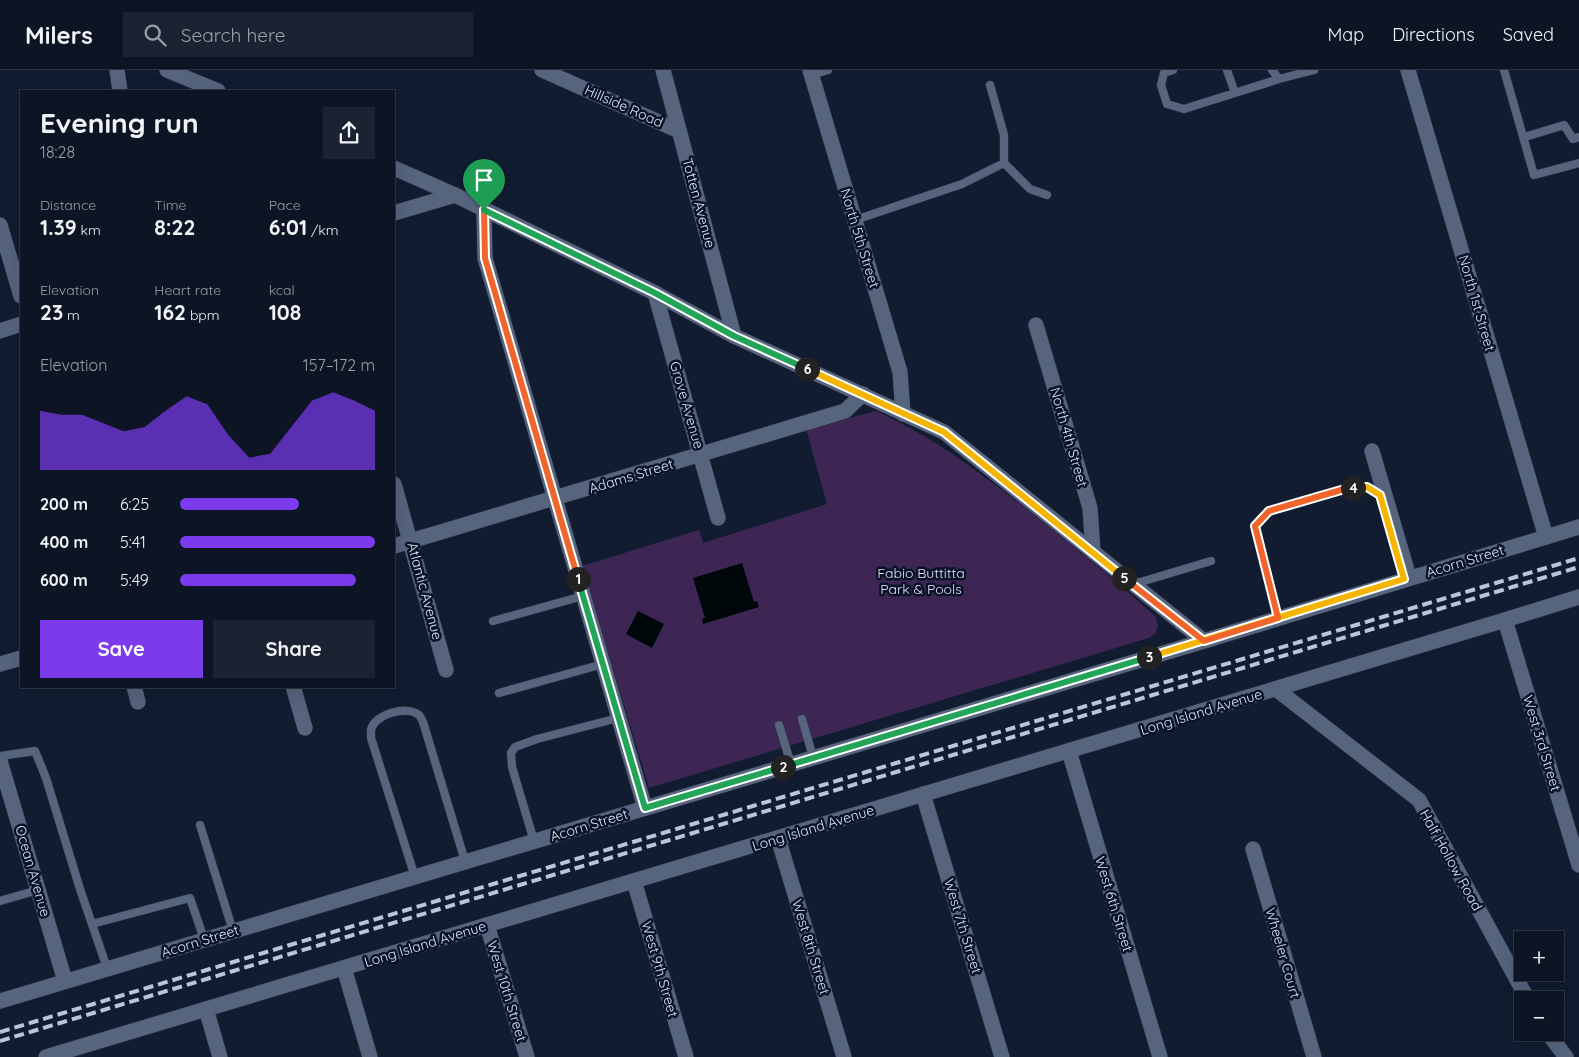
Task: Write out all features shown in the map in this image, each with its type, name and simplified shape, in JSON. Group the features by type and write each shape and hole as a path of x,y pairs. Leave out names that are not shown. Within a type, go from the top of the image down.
{"street":[{"path":"118,70 120,90"},
{"path":"170,70 216,90"},
{"name":"Hillside Road","path":"542,70 679,131"},
{"name":"Totten Avenue","path":"663,70 734,336"},
{"name":"North 1st Street","path":"1408,70 1546,537"},
{"name":"North 5th Street","path":"811,72 900,372 903,410"},
{"path":"395,168 455,195 655,293 734,336 903,410 944,432 1204,641"},
{"path":"395,213 455,195"},
{"path":"484,210 485,258 645,808"},
{"path":"0,225 20,293"},
{"name":"Grove Avenue","path":"655,293 718,518"},
{"path":"0,331 20,324"},
{"name":"North 4th Street","path":"1036,325 1090,508 1093,552"},
{"name":"Adams Street","path":"395,546 845,411 863,394"},
{"path":"1372,451 1406,578"},
{"name":"Atlantic Avenue","path":"395,487 446,670"},
{"name":"Acorn Street","path":"0,1001 1579,527"},
{"name":"Long Island Avenue","path":"46,1057 66,1054 206,1009 1579,597"},
{"name":"West 3rd Street","path":"1505,620 1579,865"},
{"path":"0,664 20,658"},
{"path":"134,688 138,702"},
{"path":"294,688 305,728"},
{"name":"Half Hollow Road","path":"1276,689 1419,800 1523,991"},
{"name":"West 6th Street","path":"1068,751 1160,1057"},
{"name":"Ocean Avenue","path":"0,761 65,981"},
{"name":"West 7th Street","path":"923,794 1002,1057"},
{"name":"West 8th Street","path":"778,838 844,1057"},
{"name":"Wheeler Court","path":"1253,849 1314,1057"},
{"name":"West 9th Street","path":"634,881 686,1057"},
{"name":"West 10th Street","path":"486,925 528,1057"},
{"path":"344,968 370,1057"},
{"path":"206,1009 220,1057"},
{"path":"1554,1041 1566,1057"}],"lane":[{"path":"811,72 828,70"},
{"path":"1173,70 1164,73 1161,85 1167,104 1184,109 1314,70"},
{"path":"1227,70 1235,93"},
{"path":"1272,70 1280,79"},
{"path":"1504,70 1525,137 1534,174 1579,163"},
{"path":"990,85 1004,135 1004,163 1030,189 1047,195"},
{"path":"1525,137 1564,125 1573,139 1579,137"},
{"path":"855,220 962,184 1004,163"},
{"path":"1278,618 1255,526 1269,511 1348,488 1367,487 1380,495 1406,578"},
{"path":"1132,584 1211,561"},
{"path":"493,621 583,596"},
{"path":"499,693 603,664"},
{"path":"415,876 371,738 370,730 373,725 387,714 403,711 412,712 419,715 423,722 465,862"},
{"path":"534,841 512,766 511,753 515,747 537,739 618,718"},
{"path":"802,719 813,757"},
{"path":"779,725 791,764"},
{"path":"0,756 36,751 107,968"},
{"path":"200,825 233,931"},
{"path":"0,901 38,890"},
{"path":"92,924 190,898 204,939"}],"green space":[{"name":"Fabio Buttitta Park & Pools","path":"876,411 918,432 937,444 974,469 1029,511 1093,562 1155,616 1158,625 1156,633 1149,638 649,788 582,566 699,530 703,543 827,504 806,429"}],"shaded area":[{"path":"742,563 754,602 757,601 759,607 703,624 702,619 705,618 693,578"},
{"path":"638,611 664,624 652,648 626,634"}],"railway":[{"path":"0,1032 1579,558"},
{"path":"0,1041 1579,567"}],"route":[{"path":"484,210 485,258 645,808 1204,641 1404,579 1380,495 1367,487 1348,488 1269,511 1255,526 1273,591 1278,618 1204,641 944,432 734,336 655,293 484,210"}]}
